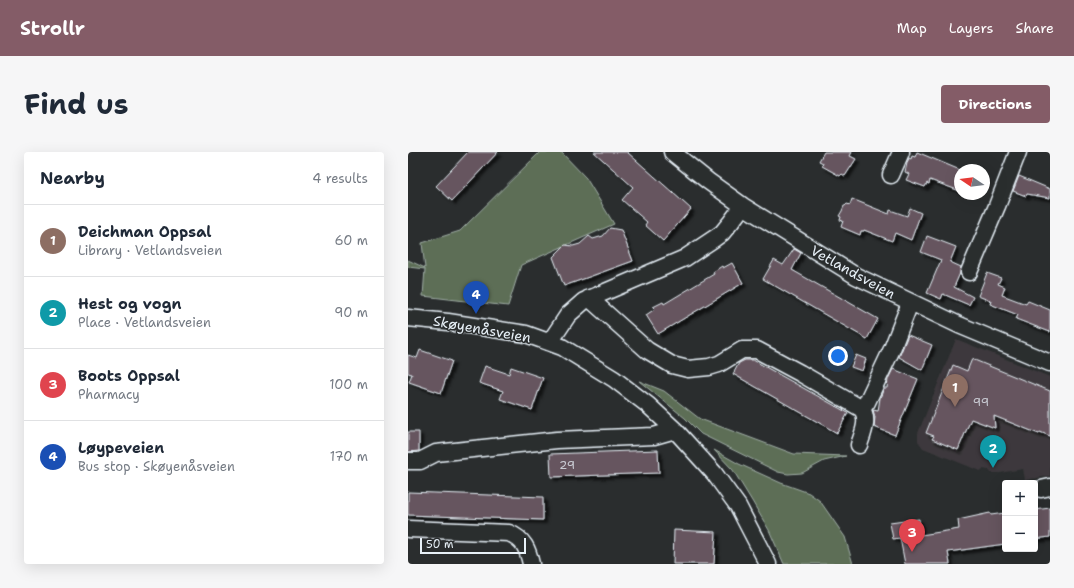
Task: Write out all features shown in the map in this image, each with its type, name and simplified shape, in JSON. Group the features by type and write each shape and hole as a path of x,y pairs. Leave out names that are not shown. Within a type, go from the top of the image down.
{"street":[{"name":"Vetlandsveien","path":"672,152 708,181 743,206 856,276 954,324 1050,363"},
{"path":"891,175 901,152"},
{"path":"969,272 1018,152"},
{"path":"550,342 568,315 589,298 685,258 718,236 743,206"},
{"path":"589,298 647,350 672,365 688,369 709,367 719,364 742,350 757,350 800,373 862,409 864,413 865,425 859,445"},
{"path":"862,409 867,402 892,349 910,303"},
{"name":"Skøyenåsveien","path":"408,318 448,322 526,334 562,347 614,379 648,405 675,430 714,473 732,496 768,564"},
{"path":"408,461 420,461 436,452 557,440 654,436 675,430"},
{"path":"408,528 510,533 523,542 529,552 531,564"}],"shaded area":[{"path":"956,339 1050,377 1050,476 1025,480 1023,469 1000,473 991,473 989,470 983,469 980,471 923,448 918,441 918,433"}],"green space":[{"path":"540,152 561,152 586,178 614,224 521,265 508,306 423,296 425,269 408,267 408,260 425,268 422,243 460,231"},
{"path":"639,381 664,391 700,419 794,454 846,456 824,461 802,473 788,474 778,472 701,434 685,418"},
{"path":"714,450 739,464 781,483 809,493 820,501 845,537 853,564 784,564 769,530 733,470"}],"building":[{"path":"468,152 498,152 452,201 436,186"},
{"path":"594,152 627,152 691,209 663,241 645,225 647,222 622,200 633,187"},
{"path":"824,152 852,152 850,156 856,159 845,176 842,174 840,176 822,166 823,163 819,161"},
{"path":"917,152 954,167 954,189 930,180 929,184 927,183 925,187 906,180 909,174 905,172 907,163 909,158 911,159 912,156 915,157"},
{"path":"1019,176 1050,189 1050,198 1027,194 1026,196 1013,191"},
{"path":"852,199 889,214 890,210 907,216 910,208 921,213 911,240 895,233 892,241 864,230 861,231 860,235 841,227 843,221 840,220 841,217 839,216 844,206 847,204 850,205"},
{"path":"610,228 621,230 633,261 564,286 553,257 565,245 573,246 580,244 589,236 593,239 603,236"},
{"path":"927,236 956,247 950,262 961,267 954,287 973,297 969,305 943,294 941,299 927,293 941,260 921,252"},
{"path":"794,249 801,253 792,270 878,319 867,339 763,279 774,260 783,265"},
{"path":"732,263 743,283 658,334 646,315 655,309 653,307 663,302 664,304 714,274 713,272 722,266 723,268"},
{"path":"987,273 1001,278 998,284 1005,287 1002,295 1026,304 1028,301 1050,310 1050,332 1016,319 1018,315 990,304 991,301 978,296"},
{"path":"908,335 932,345 922,370 899,357"},
{"path":"420,350 452,361 441,393 409,382 412,374 408,373 408,355 417,358"},
{"path":"856,355 866,359 862,371 851,367"},
{"path":"972,359 1050,391 1050,436 1040,432 1039,434 994,416 995,428 971,419 958,450 932,439 934,436 926,433 953,365 967,371"},
{"path":"745,360 753,360 848,413 837,433 733,374 739,363"},
{"path":"485,366 509,374 511,367 543,378 532,410 500,399 503,391 479,383"},
{"path":"893,369 918,379 895,435 874,427 875,417 873,410 878,411 880,398 884,388 887,388 888,379"},
{"path":"408,432 419,432 419,451 408,452"},
{"path":"658,450 659,473 551,477 550,454"},
{"path":"408,492 543,497 543,520 408,515"},
{"path":"1050,508 1050,537 1038,539 1038,510"},
{"path":"990,513 991,515 1002,513 1002,544 948,552 950,564 905,564 900,538 893,539 890,523 919,519 921,535 959,529 958,520"},
{"path":"674,530 716,532 714,564 673,564"}],"place":[{"name":"Løypeveien","path":"476,314"},
{"name":"Deichman Oppsal","path":"955,407"},
{"name":"Hest og vogn","path":"993,468"},
{"name":"Boots Oppsal","path":"912,552"}]}
